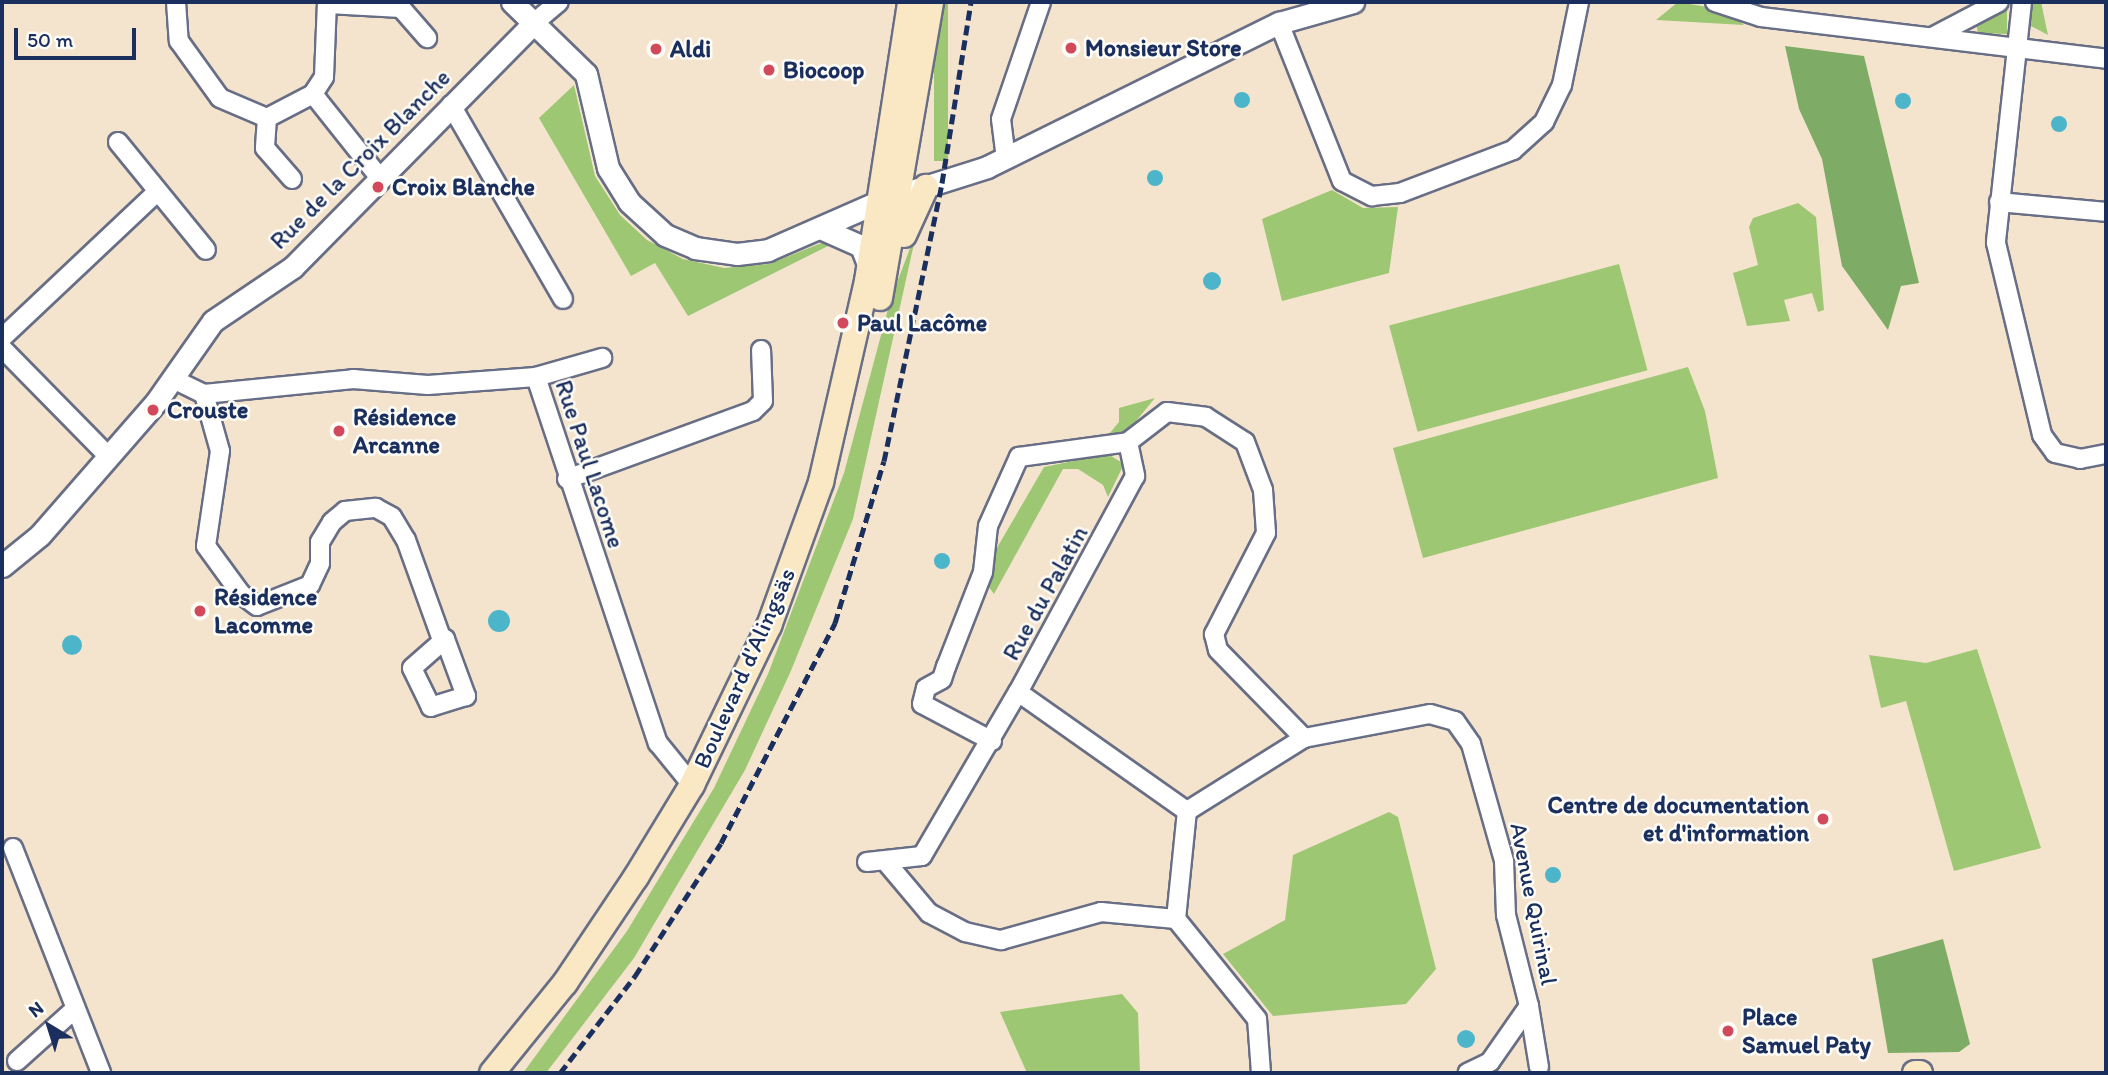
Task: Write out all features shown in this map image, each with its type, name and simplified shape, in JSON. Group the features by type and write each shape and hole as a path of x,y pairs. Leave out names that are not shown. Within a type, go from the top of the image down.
{"main road":[{"name":"Boulevard d'Alingsäs","path":"511,1073 575,994 707,783 782,624 831,486 873,324 911,2"},
{"name":"Boulevard d'Alingsäs","path":"492,1073 565,983 692,785 769,626 821,482 870,270 890,197 931,2"},
{"path":"873,324 908,218 926,187"}],"street":[{"path":"176,2 179,41 220,98 267,118"},
{"path":"512,2 536,22 586,74 608,167 629,202 665,234 695,248 737,254 768,250 890,197 1006,159 1279,23 1353,2"},
{"name":"Rue de la Croix Blanche","path":"2,566 40,535 173,379 213,321 293,267 451,105 559,2"},
{"path":"1006,159 1001,119 1041,2"},
{"path":"1279,23 1342,181 1372,196 1400,193 1513,150 1544,122 1562,85 1578,2"},
{"path":"1715,2 1761,17 2106,59"},
{"path":"1750,2 1761,17"},
{"path":"1934,36 1999,2"},
{"path":"2022,2 2014,47 1996,243 2042,435 2055,453 2080,459 2106,454"},
{"path":"267,118 313,94 324,77 328,3 401,8 427,38"},
{"path":"313,94 379,177"},
{"path":"451,105 563,299"},
{"path":"267,118 265,148 292,179"},
{"path":"118,142 206,250"},
{"path":"2,338 158,191"},
{"path":"1999,202 2106,212"},
{"path":"820,228 861,246 870,270"},
{"path":"2,348 107,455"},
{"path":"567,479 753,411 763,401 761,351"},
{"path":"536,377 602,358"},
{"name":"Rue Paul Lacome","path":"204,394 341,380 428,385 536,377 567,479 658,743 692,785"},
{"path":"173,379 204,394 220,451 206,546 241,594 257,606 310,585 320,564 320,542 332,522 345,511 376,508 392,517 406,540 442,640"},
{"path":"992,741 922,704 926,688 942,679 981,579 988,526 1019,457 1128,442 1167,412 1206,417 1245,442 1263,489 1266,533 1214,634 1218,650 1304,738"},
{"name":"Rue du Palatin","path":"1128,442 1135,475 1018,692 1187,811"},
{"path":"867,862 922,856 992,741 1018,692"},
{"name":"Avenue Quirinal","path":"1187,811 1304,738 1430,715 1455,721 1471,744 1504,861 1506,915 1529,1006 1490,1062 1466,1073"},
{"path":"1187,811 1176,919 1256,1019 1261,1073"},
{"path":"13,848 101,1073"},
{"path":"886,862 929,912 965,932 1001,940 1101,912 1176,919"},
{"path":"1529,1006 1539,1068"},
{"path":"17,1061 75,1009"}],"green space":[{"path":"934,2 948,2 948,161 934,161"},
{"path":"1678,2 1725,10 1744,25 1656,20"},
{"path":"2028,2 2041,2 2048,35 2027,24"},
{"path":"2007,6 2007,34 1978,33 1976,23"},
{"path":"1785,46 1864,56 1919,283 1901,286 1888,330 1842,266 1822,159 1799,109"},
{"path":"574,85 595,176 620,215 647,240 683,259 724,268 769,264 824,242 834,243 688,316 655,263 631,276 539,118"},
{"path":"1332,190 1363,208 1398,207 1389,273 1282,301 1262,219"},
{"path":"1798,203 1816,217 1824,310 1818,312 1812,293 1784,300 1790,321 1747,326 1733,273 1758,265 1749,227 1753,218"},
{"path":"917,230 853,519 790,673 745,770 634,958 546,1073 523,1073 627,931 714,788 768,674 844,473 891,298"},
{"path":"1619,264 1647,370 1418,432 1389,326"},
{"path":"1688,367 1705,411 1718,478 1423,558 1393,448"},
{"path":"1155,398 1127,432 1109,434 1119,422 1119,408"},
{"path":"1108,454 1124,464 1108,497 1103,485 1078,469 1063,469 994,594 985,582 991,558 1044,467"},
{"path":"1977,649 2041,848 1954,871 1906,701 1881,708 1869,655 1926,663"},
{"path":"1389,812 1398,817 1436,969 1406,1004 1273,1016 1223,954 1285,920 1293,855"},
{"path":"1943,939 1970,1044 1959,1052 1888,1053 1872,959"},
{"path":"1122,994 1138,1013 1140,1073 1027,1073 1000,1012"}],"water":[{"path":"1242,92 1250,100 1242,108 1234,100"},
{"path":"1903,93 1911,101 1903,109 1895,101"},
{"path":"2059,116 2065,118 2065,130 2059,132 2053,130 2051,124 2053,118"},
{"path":"1155,170 1161,172 1161,184 1155,186 1149,184 1147,178 1149,172"},
{"path":"1208,272 1216,272 1221,281 1219,288 1208,290 1203,285 1203,277"},
{"path":"939,553 945,553 950,561 948,567 939,569 934,564 934,558"},
{"path":"499,610 507,613 510,621 507,629 499,632 491,629 488,621 491,613"},
{"path":"72,635 79,638 82,645 79,652 72,655 65,652 62,645 65,638"},
{"path":"1550,867 1556,867 1561,875 1559,881 1550,883 1545,878 1545,872"},
{"path":"1466,1030 1472,1033 1475,1039 1472,1045 1466,1048 1460,1045 1457,1039 1460,1033"}],"railway":[{"path":"560,1073 635,976 721,843 835,623 884,461 942,183 971,2"}],"place":[{"name":"Monsieur Store","path":"1071,48"},
{"name":"Aldi","path":"656,49"},
{"name":"Biocoop","path":"769,70"},
{"name":"Croix Blanche","path":"378,187"},
{"name":"Paul Lacôme","path":"843,323"},
{"name":"Crouste","path":"153,410"},
{"name":"Résidence Arcanne","path":"339,431"},
{"name":"Résidence Lacomme","path":"200,611"},
{"name":"Centre de documentation et d'information","path":"1823,819"},
{"name":"Place Samuel Paty","path":"1728,1031"}]}
